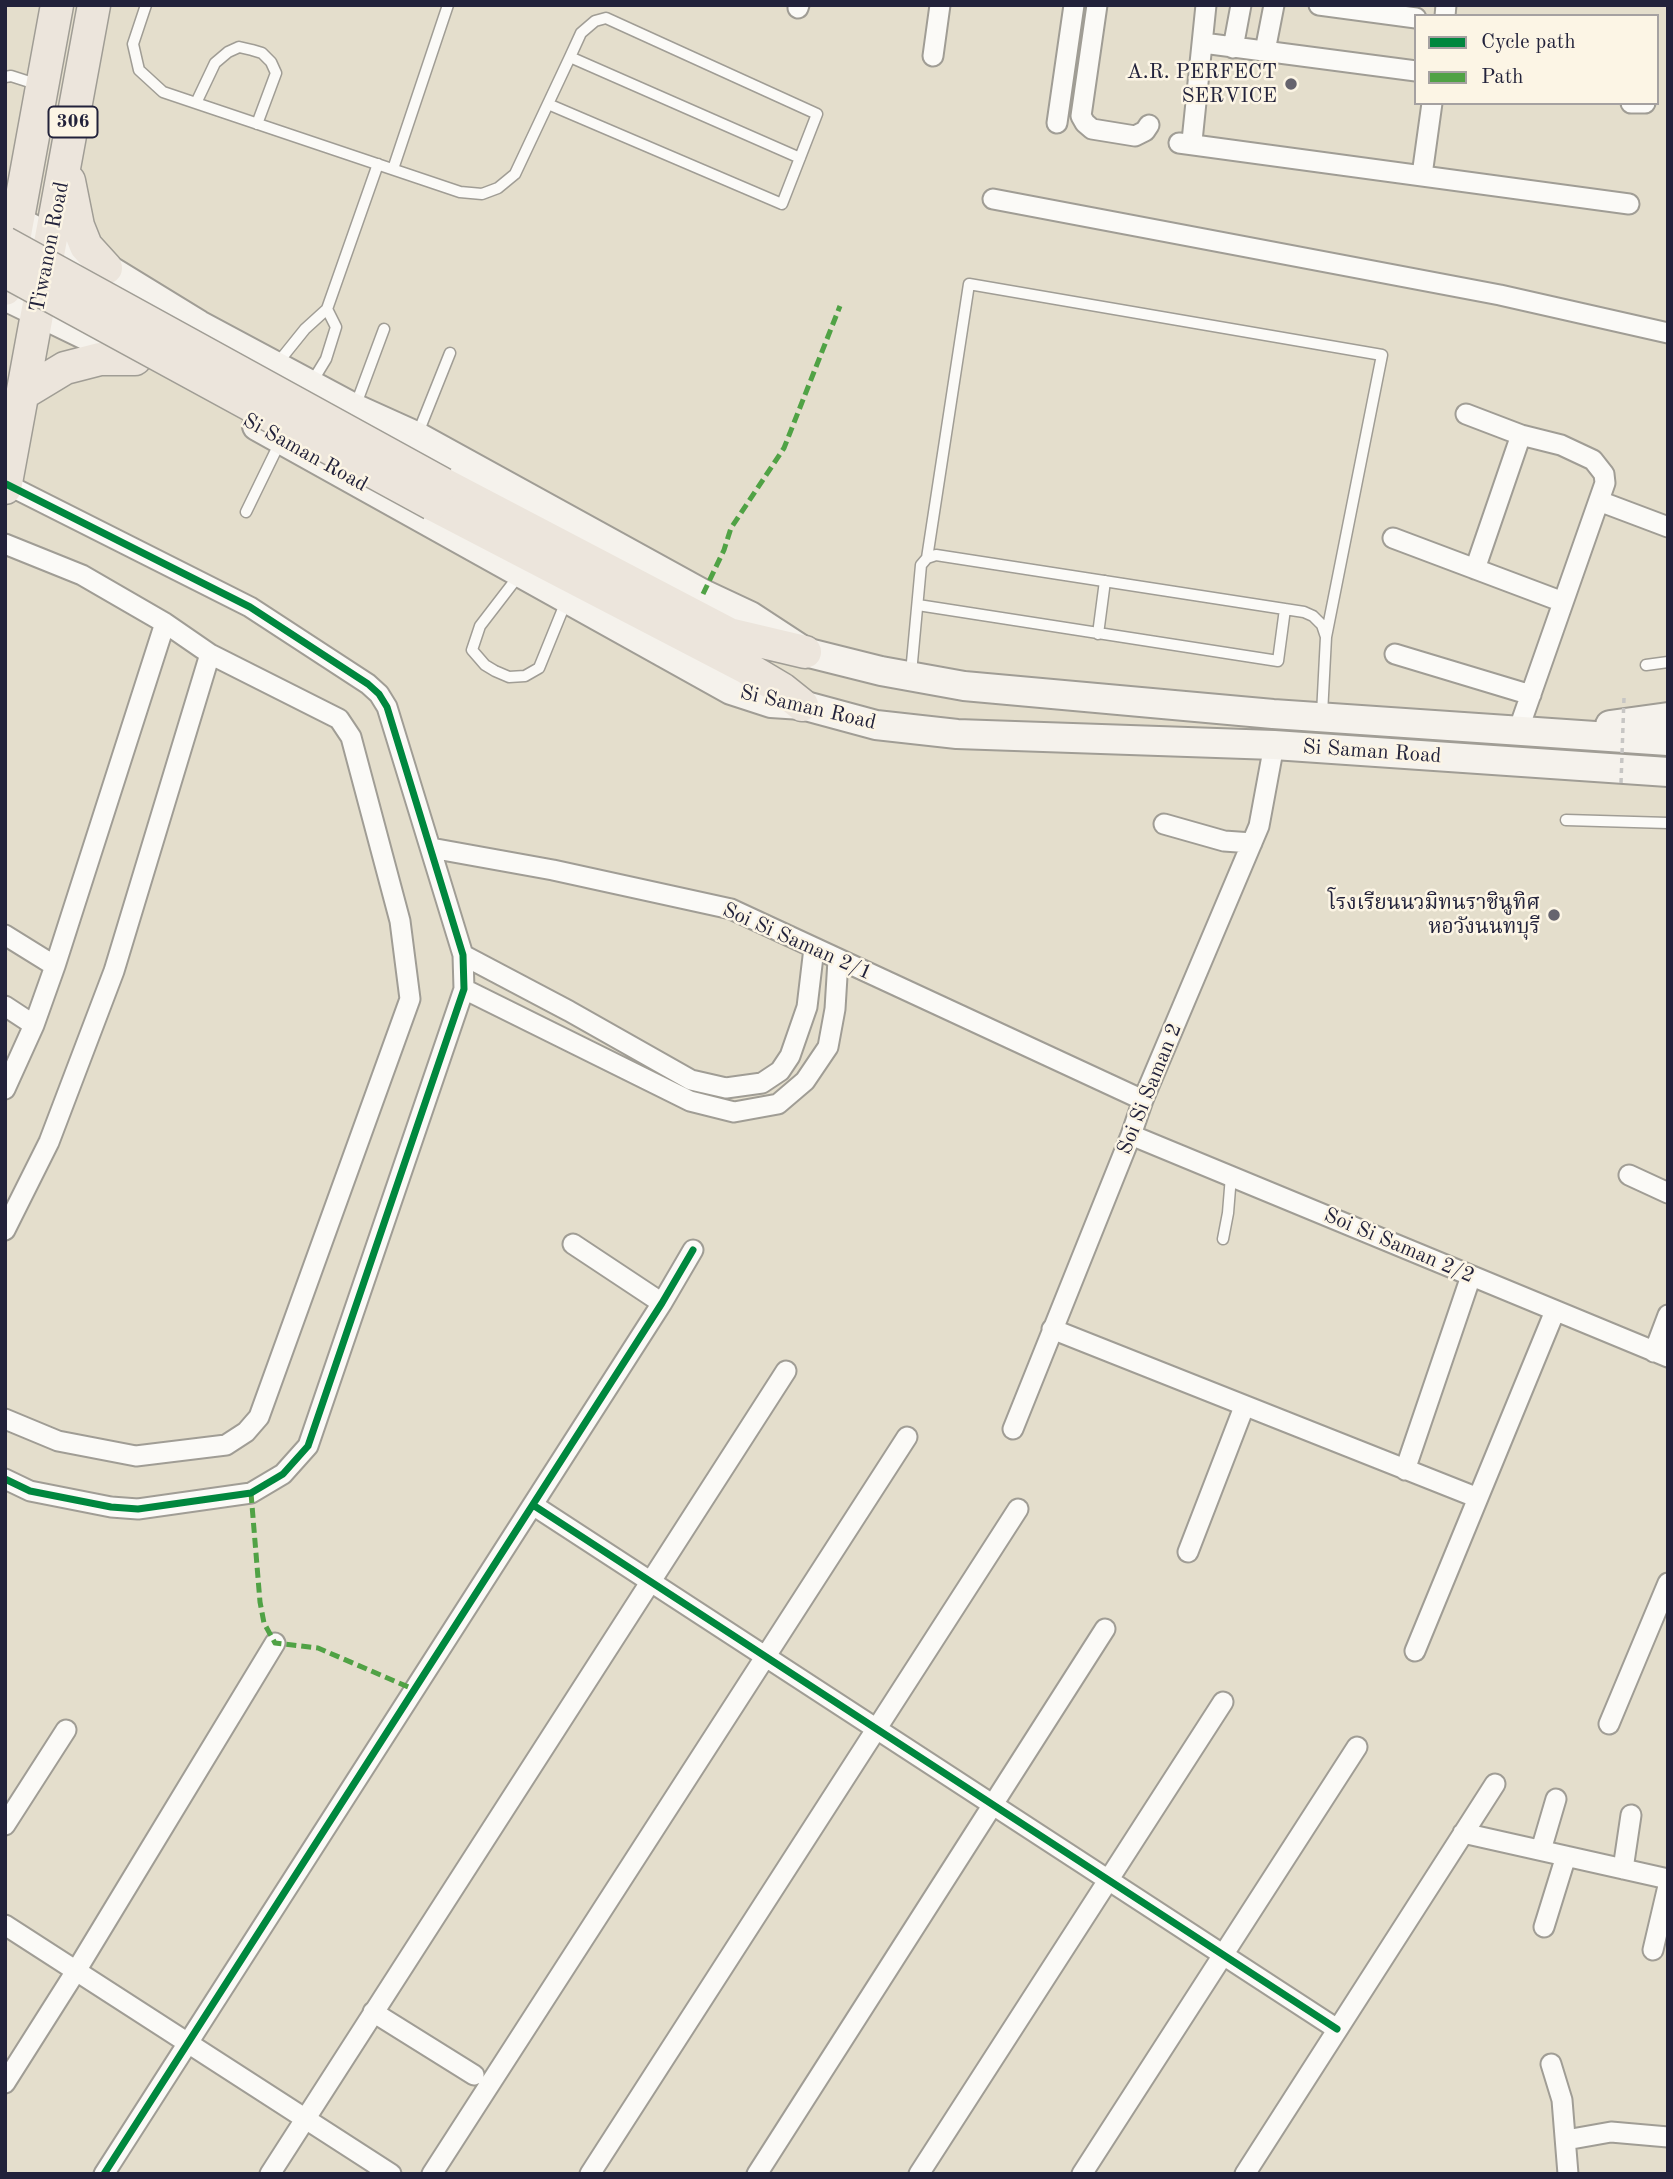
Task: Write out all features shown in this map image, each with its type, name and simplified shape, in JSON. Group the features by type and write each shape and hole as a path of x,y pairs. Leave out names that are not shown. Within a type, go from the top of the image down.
{"main road":[{"name":"Tiwanon Road","path":"5,289 10,227 32,145 57,5"},
{"name":"Tiwanon Road","path":"6,486 94,5"},
{"path":"5,175 32,145"},
{"path":"66,165 78,226 86,246 106,268"},
{"path":"10,227 438,494 746,667 802,705"},
{"name":"Si Saman Road","path":"10,227 51,239 106,268 199,325 354,408 416,436 703,594 750,616 805,652 911,677 964,686 1321,718 1668,741"},
{"path":"5,271 438,494 729,634 805,652"},
{"name":"Si Saman Road","path":"5,296 173,379 731,690 771,703 802,705 876,724 957,734 1274,745 1668,772"},
{"path":"173,379 165,365 164,345 170,336 199,325"},
{"path":"22,394 65,368 100,359 135,359"},
{"path":"1551,733 1668,717"}],"street":[{"path":"933,56 940,5"},
{"path":"1057,123 1074,5"},
{"path":"1097,5 1081,116 1093,129 1135,136 1145,131 1149,125"},
{"path":"1206,5 1203,43 1185,142 1629,204"},
{"path":"1233,48 1241,5"},
{"path":"1265,51 1274,5"},
{"path":"1319,5 1414,18"},
{"path":"1203,43 1414,71"},
{"path":"1422,175 1432,105"},
{"path":"993,199 1500,295 1668,333"},
{"path":"1466,414 1521,435 1561,445 1593,460 1604,474 1605,483 1599,501 1518,731"},
{"path":"1475,569 1521,435"},
{"path":"5,1479 30,1492 111,1507 138,1509 251,1493 283,1474 308,1446 464,989 463,955 387,707 379,694 368,684 250,607 6,486"},
{"path":"1599,501 1668,527"},
{"path":"1394,538 1563,603"},
{"path":"5,544 82,575 164,623 210,654 339,719 351,737 400,921 410,999 259,1417 246,1432 226,1445 136,1456 58,1441 5,1419"},
{"path":"5,1089 34,1026 55,965 164,623"},
{"path":"5,1230 48,1142 114,971 210,654"},
{"path":"1395,654 1531,695"},
{"name":"Soi Si Saman 2","path":"1013,1429 1143,1100 1259,826 1274,745"},
{"path":"1164,824 1224,841 1252,843"},
{"name":"Soi Si Saman 2/1","path":"431,848 553,870 732,909 1143,1100"},
{"path":"5,935 55,965"},
{"path":"464,989 666,1077 726,1088 762,1083 780,1071 790,1056 807,1007 814,948"},
{"path":"463,955 569,1011 666,1077 690,1101 734,1112 778,1104 805,1080 828,1047 835,1009 838,960"},
{"path":"5,1006 34,1026"},
{"name":"Soi Si Saman 2/2","path":"1131,1135 1661,1354"},
{"path":"1629,1175 1668,1193"},
{"path":"573,1244 662,1303"},
{"path":"104,2174 662,1303 693,1250"},
{"path":"1405,1470 1471,1276"},
{"path":"1415,1651 1555,1311"},
{"path":"1661,1354 1668,1315"},
{"path":"1052,1329 1478,1498"},
{"path":"270,2174 786,1371"},
{"path":"1188,1552 1244,1407"},
{"path":"432,2174 907,1437"},
{"path":"533,1505 1337,2029"},
{"path":"590,2174 1018,1509"},
{"path":"1609,1724 1668,1584"},
{"path":"757,2174 1105,1629"},
{"path":"5,2083 275,1643"},
{"path":"919,2174 1223,1702"},
{"path":"5,1825 66,1730"},
{"path":"1082,2174 1357,1747"},
{"path":"1245,2174 1494,1784"},
{"path":"1541,1850 1556,1800"},
{"path":"1623,1869 1631,1815"},
{"path":"1463,1833 1668,1879"},
{"path":"1544,1927 1566,1856"},
{"path":"1653,1950 1668,1886"},
{"path":"5,1925 391,2174"},
{"path":"373,2012 474,2075"},
{"path":"1551,2064 1562,2100 1568,2174"},
{"path":"1566,2140 1612,2132 1668,2137"}],"lane":[{"path":"146,5 133,44 139,70 163,92 460,192 482,194 498,188 514,174 581,33 595,21 606,18 817,114 782,204 548,104"},
{"path":"393,169 448,5"},
{"path":"196,103 215,63 228,52 239,47 262,53 271,62 276,74 257,124"},
{"path":"570,58 800,158"},
{"path":"5,77 10,76 43,86"},
{"path":"276,366 305,329 327,309 378,164"},
{"path":"927,558 969,284 1382,355 1326,636 1321,718"},
{"path":"311,384 326,359 336,327 327,309"},
{"path":"354,408 384,329"},
{"path":"416,436 450,353"},
{"path":"247,512 281,440"},
{"path":"911,677 921,565 927,558 936,555 1304,612 1322,625 1326,636"},
{"path":"521,573 480,625 472,650 485,665 495,671 509,677 525,676 538,668 567,599"},
{"path":"1098,634 1105,581"},
{"path":"918,605 1278,661 1285,609"},
{"path":"1646,665 1668,662"},
{"path":"1566,820 1668,823"},
{"path":"1223,1239 1231,1176"}],"path":[{"path":"1621,783 1623,698"}],"marked path":[{"path":"703,594 724,550 731,528 784,448 840,306"},
{"path":"251,1493 260,1602 264,1623 275,1643 318,1648 413,1689"}],"cycle path":[{"path":"5,1479 30,1491 111,1507 138,1509 251,1493 283,1474 308,1446 464,989 463,955 387,707 379,694 368,684 250,607 6,484"},
{"path":"104,2174 662,1303 693,1250"},
{"path":"533,1505 1337,2029"}],"place":[{"name":"A.R. PERFECT SERVICE","path":"1291,84"},
{"name":"โรงเรียนนวมิทนราชินูทิศ หอวังนนทบุรี","path":"1554,915"}]}
